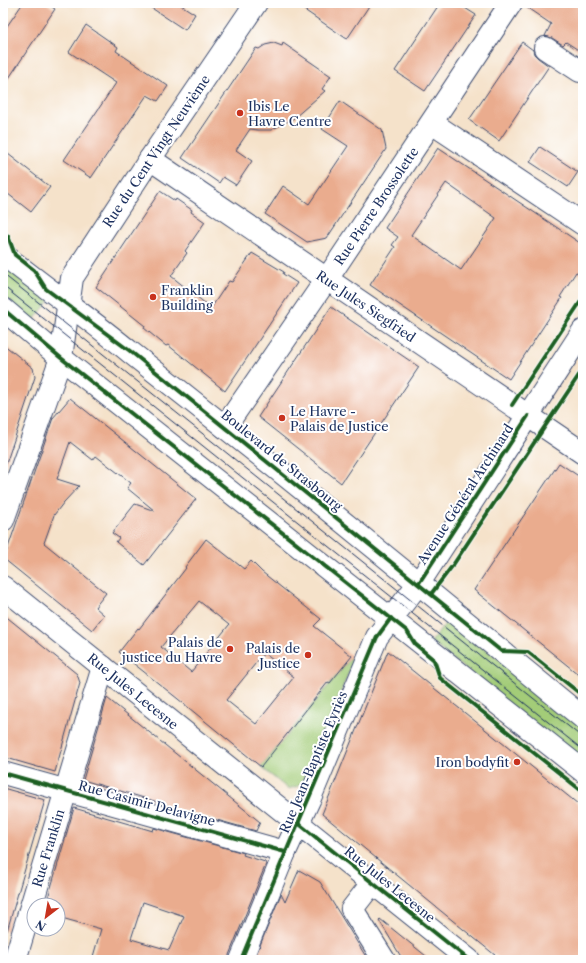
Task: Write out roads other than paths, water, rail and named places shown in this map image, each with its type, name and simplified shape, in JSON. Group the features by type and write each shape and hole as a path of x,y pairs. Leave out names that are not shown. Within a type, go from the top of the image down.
{"street":[{"name":"Rue du Cent Vingt Neuvième","path":"3,520 61,358 72,278 150,159 256,3"},
{"name":"Rue Pierre Brossolette","path":"225,427 327,279 511,3"},
{"path":"545,48 580,71"},
{"path":"432,123 583,224"},
{"name":"Rue Jules Siegfried","path":"150,159 583,453"},
{"name":"Boulevard de Strasbourg","path":"3,254 108,334 225,427 419,583 583,718"},
{"path":"3,309 61,358 583,771"},
{"name":"Avenue Général Archinard","path":"419,583 583,331"},
{"name":"Rue Jean-Baptiste Eyriès","path":"241,960 285,852 377,637 419,583"},
{"name":"Rue Jules Lecesne","path":"3,587 469,960"},
{"name":"Rue Franklin","path":"15,960 103,667"},
{"name":"Rue Casimir Delavigne","path":"3,773 285,852"},
{"path":"373,882 352,909 384,960"}],"tram line":[{"path":"3,274 583,738"},
{"path":"3,286 583,750"}],"place":[{"name":"Ibis Le Havre Centre","path":"240,113"},
{"name":"Franklin Building","path":"153,297"},
{"name":"Le Havre - Palais de Justice","path":"282,418"},
{"name":"Palais de justice du Havre","path":"230,649"},
{"name":"Palais de Justice","path":"308,655"},
{"name":"Iron bodyfit","path":"517,762"}]}
